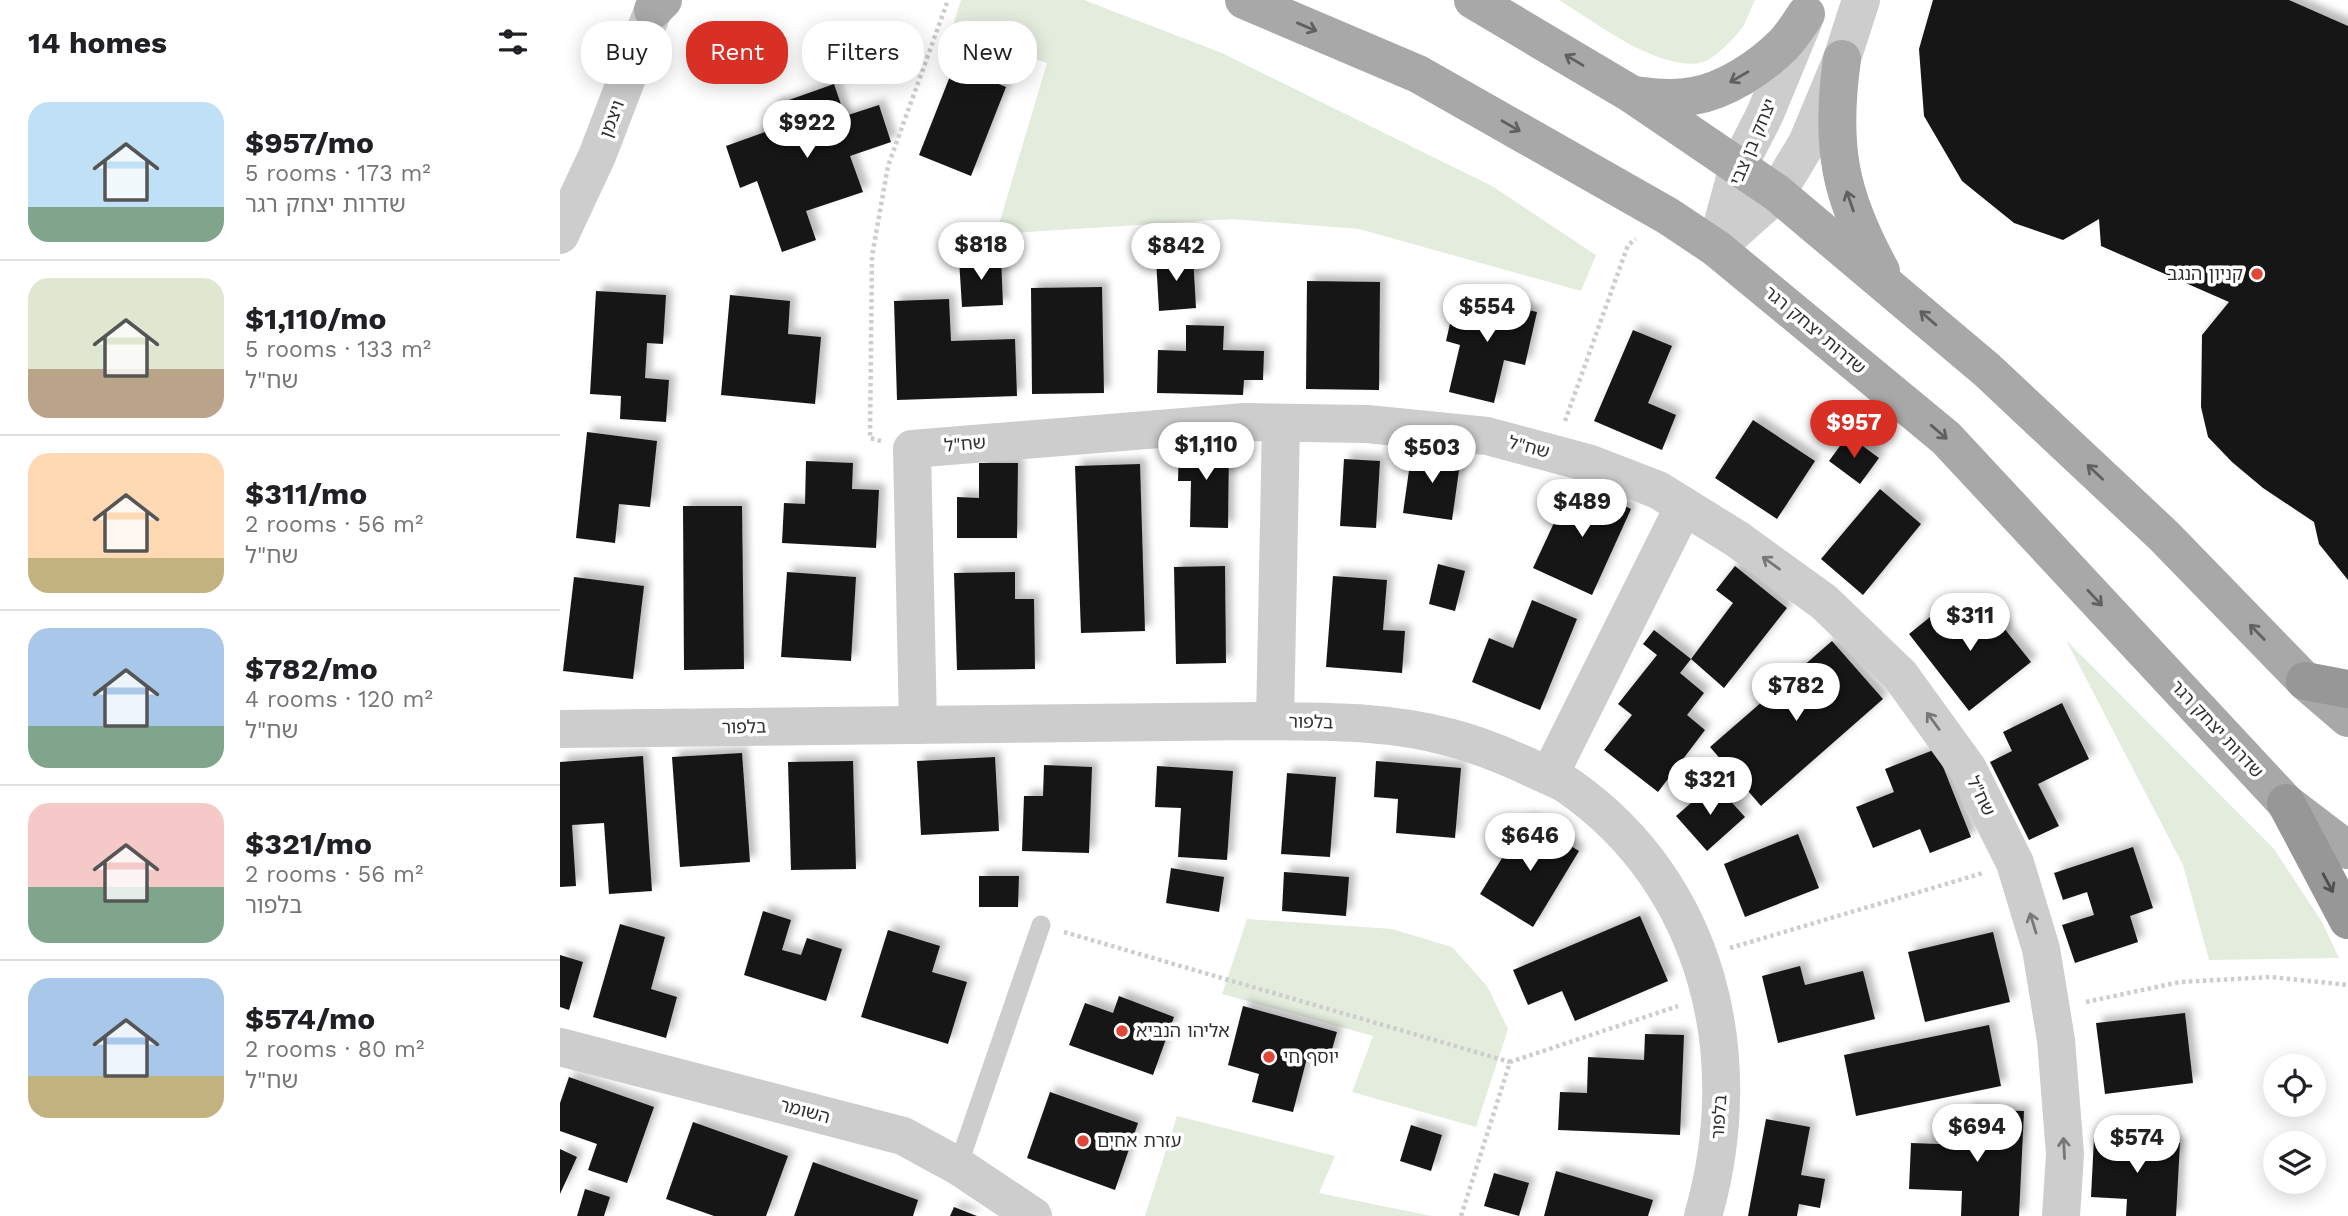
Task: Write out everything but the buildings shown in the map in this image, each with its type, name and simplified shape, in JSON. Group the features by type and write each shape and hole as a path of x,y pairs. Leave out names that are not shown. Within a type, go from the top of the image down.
{"highway":[{"path":"2305,681 2348,689"},
{"path":"2286,803 2348,920"}],"main road":[{"name":"שדרות יצחק רגר","path":"1244,0 1418,74 1668,216 1716,248 1946,438 2286,803 2348,850"},
{"path":"1473,0 1633,95 1777,192 1987,370 2164,536 2305,681 2348,718"},
{"path":"1633,95 1671,98 1695,96 1726,84 1752,70 1783,45 1809,7"},
{"path":"1842,59 1837,99 1838,154 1846,193 1864,241 1889,285"}],"street":[{"name":"יצחק בן צבי","path":"1716,248 1777,192 1807,143 1842,59 1861,0"},
{"name":"ויצמן","path":"560,235 597,156 656,3"},
{"name":"יצחק בן צבי","path":"1716,248 1738,167 1765,114 1809,7"},
{"name":"שח\"ל","path":"912,449 1245,422 1367,424 1487,436 1588,463 1658,490 1737,539 1824,603 1900,675 1968,769 2015,863 2041,948 2056,1040 2065,1154 2061,1216"},
{"path":"1275,721 1281,422"},
{"path":"912,449 918,725"},
{"path":"1549,776 1684,506"},
{"name":"בלפור","path":"560,729 1365,722 1447,736 1507,756 1568,785 1615,822 1660,876 1691,936 1712,995 1722,1062 1720,1132 1703,1216"},
{"name":"השומר","path":"560,1047 903,1136 958,1166 1033,1216"}],"lane":[{"path":"958,1166 1041,925"}],"path":[{"path":"912,449 870,438 872,256 888,166 948,0"},
{"path":"1554,454 1628,245 1668,216"},
{"path":"1699,957 2015,863"},
{"path":"1041,925 1510,1062 1712,995"},
{"path":"2051,1009 2180,982 2271,977 2348,985"},
{"path":"1461,1216 1510,1062"}],"shaded area":[{"path":"961,0 1084,0 1222,53 1492,186 1596,255 1581,291 1359,229 1232,219 996,234 1047,63 1037,60 1037,21 954,21"},
{"path":"1559,0 1755,0 1744,25 1724,47 1700,63 1683,63 1646,52"},
{"path":"2066,640 2274,849 2322,922 2339,958 2209,960 2183,865"},
{"path":"1247,919 1392,929 1452,947 1487,986 1508,1029 1476,1127 1352,1092 1373,1036 1222,994"},
{"path":"1177,1116 1335,1156 1319,1193 1431,1216 1145,1216"}],"place":[{"name":"קניון הנגב","path":"2257,274"},
{"name":"אליהו הנביא","path":"1122,1031"},
{"name":"יוסף חי","path":"1269,1057"},
{"name":"עזרת אחים","path":"1083,1141"}]}
